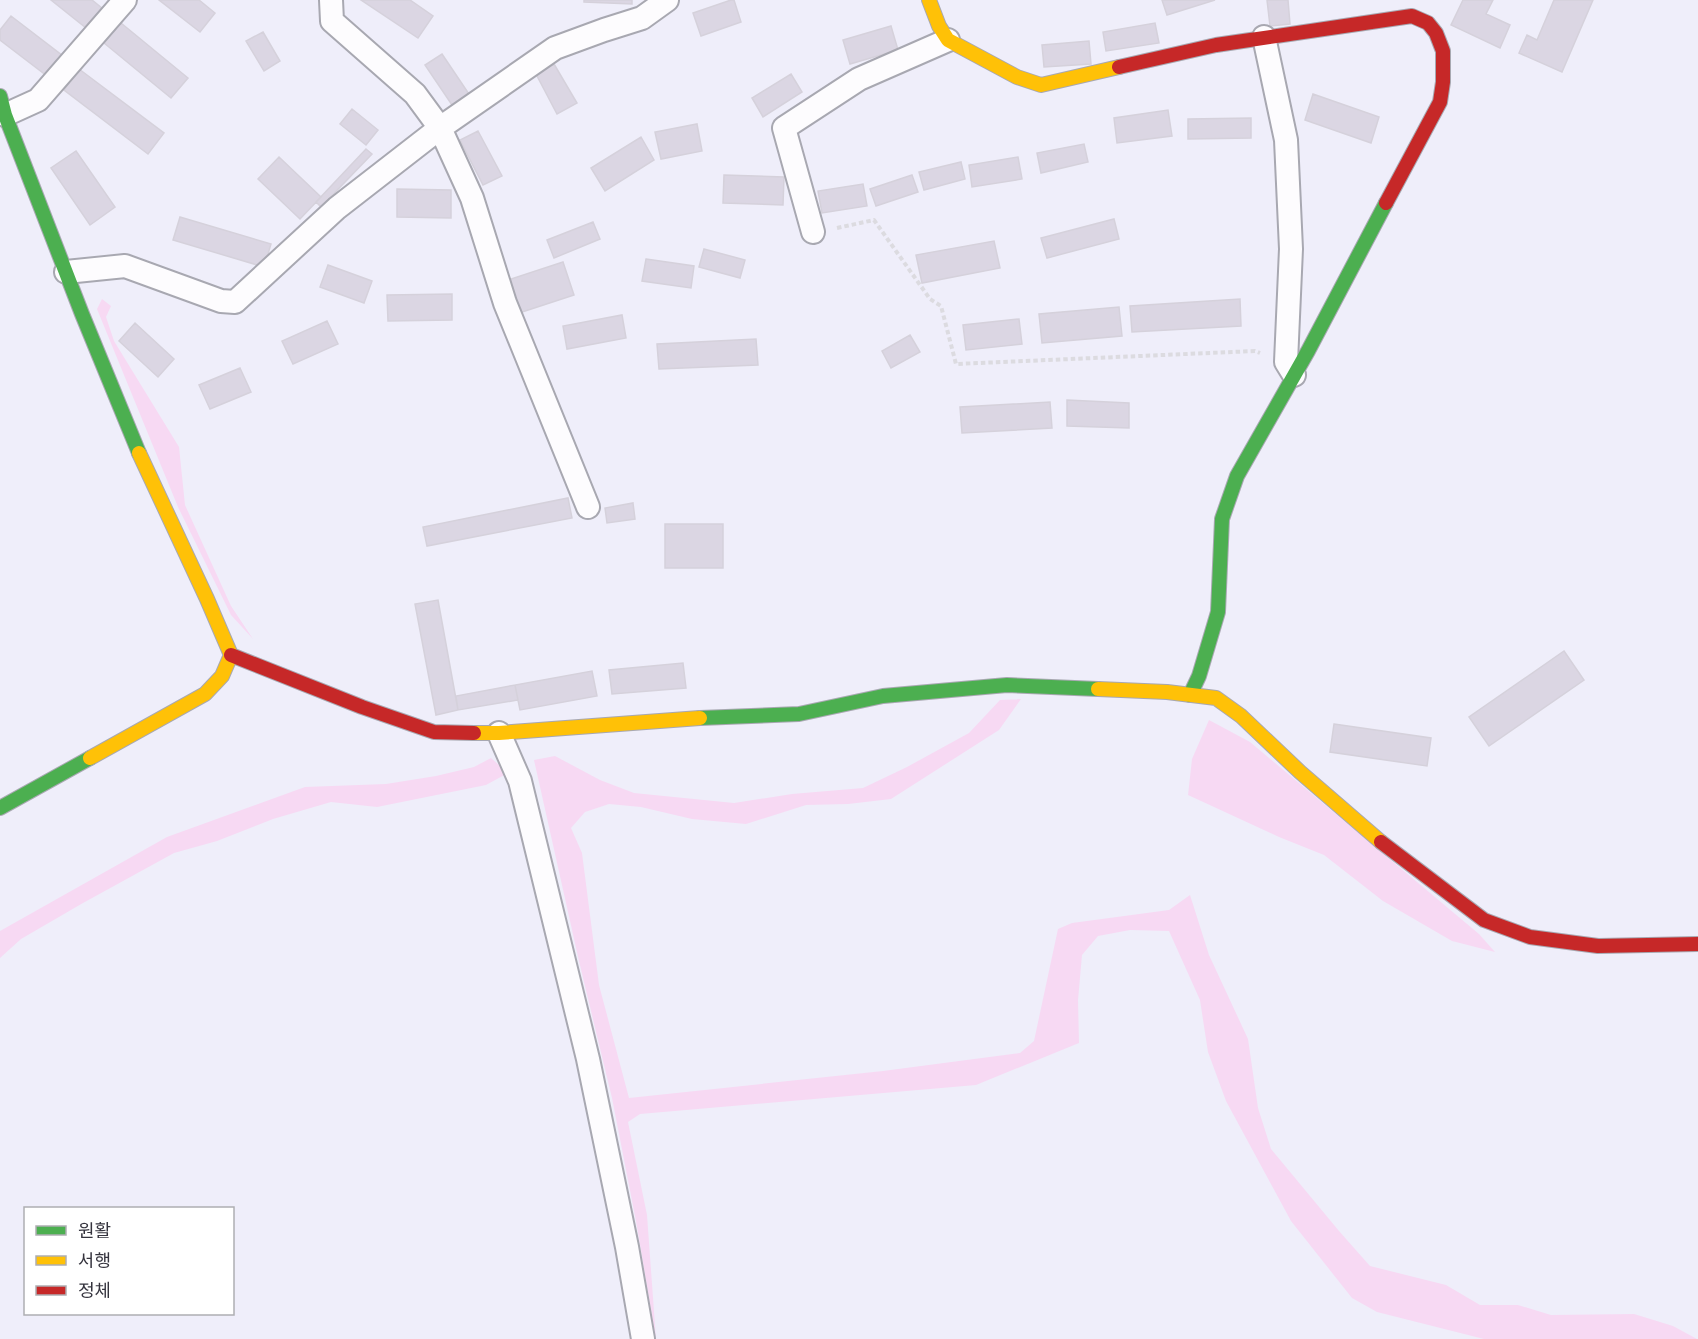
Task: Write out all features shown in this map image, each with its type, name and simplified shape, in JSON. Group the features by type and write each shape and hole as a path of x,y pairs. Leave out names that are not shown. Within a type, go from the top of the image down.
{"street":[{"path":"0,808 205,694 222,676 231,655 215,615 130,433 3,105 38,100 125,0"},
{"path":"331,0 332,21 415,94 440,128 472,198 505,303 588,507"},
{"path":"66,272 125,266 221,301 235,302 337,208 440,128 555,48 642,18 667,0"},
{"path":"929,0 939,26 948,40 1017,78 1041,85 1216,45 1412,16 1428,22 1439,40 1445,65 1440,102 1290,369 1237,476 1222,519 1218,612 1199,676 1190,695"},
{"path":"1264,37 1286,140 1291,249 1290,369"},
{"path":"813,232 784,128 859,79 948,40"},
{"path":"231,655 362,707 434,732 499,733 661,720 800,714 883,696 1007,685 1167,692 1216,698 1242,716 1300,772 1375,837 1484,920 1530,937 1598,946 1698,944"},
{"path":"499,733 520,781 585,1047 627,1247 643,1339"}],"path":[{"path":"813,232 874,220 930,298 941,306 956,364 1255,351 1290,369"}],"shaded area":[{"path":"102,299 111,306 106,317 114,341 179,447 185,505 231,606 253,639 231,615 178,507 97,309"},
{"path":"1021,699 999,730 891,799 848,804 806,805 746,824 692,819 641,807 609,804 585,812 571,828 582,853 599,985 629,1098 883,1071 1020,1053 1034,1041 1058,929 1072,923 1169,910 1190,895 1209,955 1248,1039 1258,1108 1271,1149 1370,1266 1446,1285 1480,1305 1518,1305 1551,1315 1634,1314 1673,1326 1697,1339 1484,1339 1377,1312 1352,1298 1291,1221 1226,1101 1208,1052 1200,1000 1169,931 1130,930 1098,936 1082,955 1078,1000 1079,1043 976,1085 640,1114 628,1122 647,1215 656,1339 612,1098 534,760 555,756 600,780 634,793 734,803 792,794 863,788 969,733 1000,700"},
{"path":"1209,720 1250,742 1479,934 1495,952 1452,941 1383,901 1324,855 1188,795 1192,759"},
{"path":"491,758 508,773 486,785 377,807 331,802 273,819 217,841 174,853 21,939 0,958 0,931 167,837 305,787 386,784 474,767"}],"building":[{"path":"51,0 92,0 102,8 86,28"},
{"path":"159,0 199,0 215,13 200,32"},
{"path":"361,0 410,0 433,16 418,38"},
{"path":"584,0 632,0 632,4 584,2"},
{"path":"734,0 741,22 701,36 693,13"},
{"path":"1162,0 1215,0 1167,15"},
{"path":"1267,0 1288,0 1290,24 1270,26"},
{"path":"1463,0 1493,0 1486,14 1510,25 1500,48 1451,25"},
{"path":"1554,0 1593,0 1562,72 1519,53 1527,35 1537,40"},
{"path":"11,16 63,56 47,76 0,40 0,30"},
{"path":"121,23 188,78 171,98 104,43"},
{"path":"1155,23 1159,43 1106,51 1103,32"},
{"path":"891,26 898,50 850,64 843,40"},
{"path":"263,32 280,61 264,71 246,41"},
{"path":"1089,41 1091,64 1044,67 1042,45"},
{"path":"442,54 469,94 452,105 425,65"},
{"path":"554,64 577,103 557,114 536,74"},
{"path":"79,69 164,133 148,154 64,90"},
{"path":"791,74 802,92 763,117 752,98"},
{"path":"1313,94 1379,117 1371,143 1305,120"},
{"path":"352,109 378,130 366,145 340,124"},
{"path":"1168,110 1172,136 1117,143 1114,118"},
{"path":"1251,118 1251,138 1188,139 1188,119"},
{"path":"697,124 702,151 661,159 655,132"},
{"path":"478,131 502,176 483,185 460,140"},
{"path":"641,137 654,160 605,191 591,168"},
{"path":"1084,144 1088,162 1041,173 1037,153"},
{"path":"366,149 372,154 321,207 316,202"},
{"path":"76,151 115,207 90,225 51,168"},
{"path":"279,157 321,197 300,219 258,179"},
{"path":"1018,157 1022,179 972,187 969,165"},
{"path":"961,162 965,179 924,190 919,172"},
{"path":"724,175 784,177 783,205 723,203"},
{"path":"912,175 918,192 876,206 870,189"},
{"path":"863,184 867,206 822,213 818,191"},
{"path":"397,189 451,190 451,218 397,217"},
{"path":"180,217 271,244 264,267 173,240"},
{"path":"1114,219 1119,239 1047,258 1041,238"},
{"path":"593,222 600,239 554,258 547,240"},
{"path":"994,241 1000,268 922,283 916,255"},
{"path":"704,249 745,260 740,278 699,267"},
{"path":"646,259 694,266 691,288 642,281"},
{"path":"563,262 574,295 516,314 505,281"},
{"path":"328,265 372,281 364,303 320,287"},
{"path":"452,294 452,320 388,321 387,295"},
{"path":"1240,299 1241,326 1132,332 1130,306"},
{"path":"1119,307 1122,336 1042,343 1039,314"},
{"path":"622,315 626,338 567,349 563,326"},
{"path":"1019,319 1022,344 966,350 963,325"},
{"path":"327,321 338,344 293,364 282,341"},
{"path":"135,323 174,359 158,377 119,341"},
{"path":"910,335 920,352 891,368 882,351"},
{"path":"756,339 758,365 659,369 657,344"},
{"path":"240,368 251,392 210,409 199,385"},
{"path":"1067,400 1129,403 1129,428 1067,426"},
{"path":"1050,402 1052,428 962,433 960,407"},
{"path":"568,498 572,518 427,546 423,527"},
{"path":"633,503 635,519 607,523 605,508"},
{"path":"665,524 723,524 723,568 665,568"},
{"path":"438,600 458,710 436,715 415,604"},
{"path":"1564,651 1584,680 1489,746 1469,717"},
{"path":"683,663 686,688 612,694 609,670"},
{"path":"592,671 597,696 520,710 515,685"},
{"path":"515,685 518,700 458,710 456,696"},
{"path":"1334,724 1431,738 1427,766 1330,752"}],"traffic: fast":[{"path":"0,96 5,115 82,314 139,453"},
{"path":"1190,695 1199,676 1218,612 1222,519 1237,476 1308,351 1386,203"},
{"path":"700,718 799,714 883,696 1007,685 1098,689"},
{"path":"0,808 90,758"}],"traffic: slow":[{"path":"929,0 939,26 948,40 1017,77 1041,85 1119,67"},
{"path":"90,758 205,694 222,676 231,655 139,453"},
{"path":"1098,689 1167,692 1216,698 1241,716 1300,772 1381,842"},
{"path":"474,733 700,718"}],"traffic: jam":[{"path":"1119,67 1216,45 1412,16 1428,23 1436,33 1443,51 1443,82 1440,102 1386,203"},
{"path":"231,655 362,707 434,732 474,733"},
{"path":"1381,842 1484,920 1530,937 1598,946 1698,944"}]}
